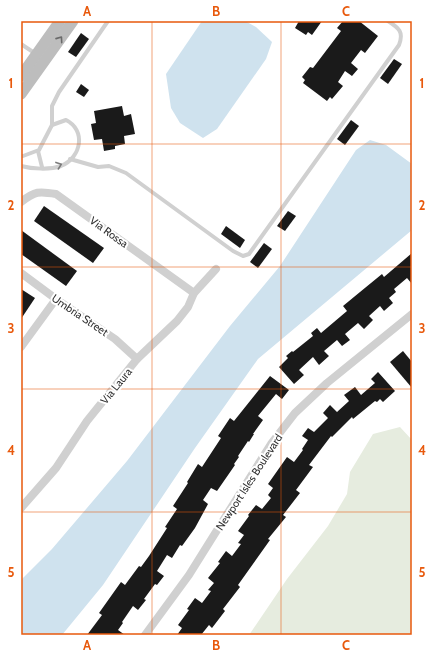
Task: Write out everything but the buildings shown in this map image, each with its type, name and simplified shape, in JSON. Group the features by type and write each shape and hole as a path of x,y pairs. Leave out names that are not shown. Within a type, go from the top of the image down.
{"street":[{"path":"21,94 60,21"},
{"path":"21,76 40,58 72,21"},
{"name":"Via Rossa","path":"21,202 30,194 42,191 56,194 194,293"},
{"name":"Via Laura","path":"21,508 56,468 87,421 138,359 177,321 188,307 194,293 216,269"},
{"name":"Umbria Street","path":"21,273 115,339 138,359"},
{"path":"21,347 56,299"},
{"name":"Newport Isles Boulevard","path":"145,635 190,575 271,444 295,413 327,383 411,316"}],"lane":[{"path":"21,156 39,150 52,125 52,106 59,92 108,21"},
{"path":"70,159 98,167 110,166 126,173 233,250 243,256 248,254 399,45 402,37 401,33 396,26 388,21"},
{"path":"21,44 40,58"},
{"path":"21,166 54,168 63,165 73,157 79,147 78,134 73,124 66,120 52,125"},
{"path":"38,151 42,168"}],"shaded area":[{"path":"400,427 412,440 412,635 249,635 287,579 328,526 347,494 350,472 373,434"}],"water":[{"path":"202,21 245,21 256,27 272,42 266,59 217,129 203,138 180,123 171,108 166,74"},
{"path":"370,140 386,145 412,164 412,230 258,359 195,448 103,585 62,635 21,635 21,580 52,549 127,461 230,326 280,266 356,150"}]}
